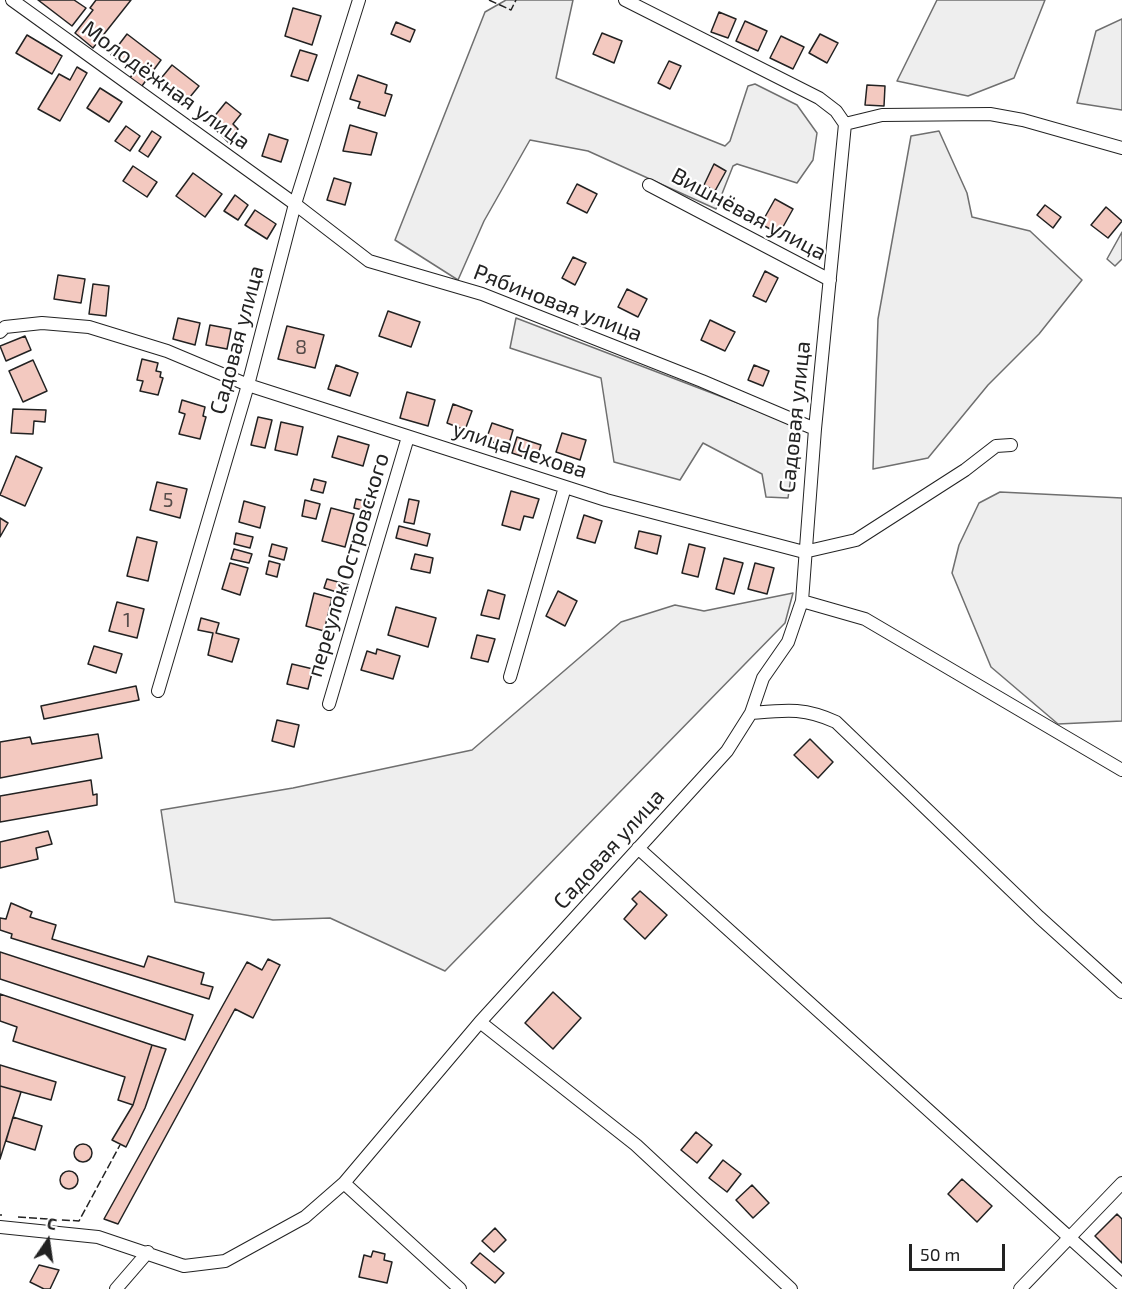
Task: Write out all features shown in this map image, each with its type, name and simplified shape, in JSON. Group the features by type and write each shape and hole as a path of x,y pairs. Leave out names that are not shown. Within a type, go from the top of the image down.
{"street":[{"name":"Молодёжная улица","path":"12,0 295,204"},
{"name":"Садовая улица","path":"158,691 248,385 295,204 358,0"},
{"path":"626,0 819,98 836,111 845,124 882,115 990,114 1023,120 1122,148"},
{"name":"Садовая улица","path":"0,1227 98,1237 184,1266 225,1261 304,1217 344,1183 480,1022 727,751 751,713 763,678 788,642 802,601 814,429 845,124"},
{"name":"Вишнёвая улица","path":"649,185 830,280"},
{"name":"Рябиновая улица","path":"295,204 369,261 483,294 702,381 814,429"},
{"name":"улица Чехова","path":"0,332 5,327 42,323 88,327 167,351 248,385 565,487 804,552 856,540 965,470 996,446 1011,445"},
{"name":"переулок Островского","path":"329,704 408,437"},
{"path":"510,677 565,487"},
{"path":"802,601 865,619 1122,770"},
{"path":"751,713 800,709 817,713 836,722 1039,917 1122,992"},
{"path":"638,848 1122,1285"},
{"path":"480,1022 636,1145 791,1289"},
{"path":"344,1183 460,1289"},
{"path":"1020,1289 1122,1183"},
{"path":"116,1289 148,1252"}],"shaded area":[{"path":"506,0 573,0 556,78 725,146 730,141 748,86 755,84 797,105 817,133 813,160 797,183 737,164 733,166 716,209 588,151 530,140 484,221 458,280 395,240 485,12"},
{"path":"937,0 1045,0 1014,78 968,96 897,81"},
{"path":"1122,19 1122,110 1077,103 1096,31"},
{"path":"939,131 967,193 972,217 1030,231 1082,280 1039,334 988,385 928,458 873,469 878,319 911,136"},
{"path":"1122,232 1122,259 1115,266 1107,259"},
{"path":"516,318 798,426 788,498 766,497 762,474 703,443 680,480 614,462 601,378 510,348"},
{"path":"1000,492 1122,498 1122,721 1058,724 991,667 952,573 959,545 979,503"},
{"path":"793,593 785,623 445,971 330,918 273,920 175,902 161,810 293,788 472,750 621,622 675,605 704,611"}],"building":[{"path":"38,0 74,0 86,8 72,26"},
{"path":"96,0 131,0 93,48 75,33 93,10 90,8"},
{"path":"293,8 321,16 312,45 285,36"},
{"path":"719,12 736,19 728,38 711,32"},
{"path":"745,21 767,31 758,51 736,41"},
{"path":"396,22 415,30 410,42 391,34"},
{"path":"602,33 622,41 614,63 593,54"},
{"path":"127,34 161,60 139,90 128,81 134,72 111,55"},
{"path":"820,34 838,43 827,63 809,53"},
{"path":"27,35 62,56 52,74 16,53"},
{"path":"781,36 804,47 793,69 770,58"},
{"path":"300,50 317,55 308,81 291,76"},
{"path":"669,61 681,66 670,89 658,83"},
{"path":"172,65 199,86 185,103 158,82"},
{"path":"77,67 87,73 60,121 38,109 59,74 70,80"},
{"path":"358,75 387,85 385,93 392,95 385,116 358,108 360,102 350,99"},
{"path":"867,85 885,86 884,106 865,105"},
{"path":"100,88 122,102 109,122 87,108"},
{"path":"226,102 241,114 233,124 238,129 228,142 209,123"},
{"path":"350,125 377,133 371,155 343,151"},
{"path":"126,126 140,136 130,151 115,141"},
{"path":"152,131 161,137 148,157 139,151"},
{"path":"269,134 288,140 281,162 262,156"},
{"path":"714,164 726,171 715,191 704,185"},
{"path":"133,166 157,182 147,197 123,181"},
{"path":"193,173 222,194 205,217 176,196"},
{"path":"334,178 351,183 345,205 327,200"},
{"path":"577,184 597,194 587,213 567,203"},
{"path":"235,195 248,205 238,220 224,211"},
{"path":"775,199 793,209 779,234 761,224"},
{"path":"1045,205 1061,217 1053,228 1037,215"},
{"path":"1106,207 1122,221 1108,238 1091,225"},
{"path":"255,210 276,224 267,239 245,225"},
{"path":"573,257 586,263 575,285 562,278"},
{"path":"765,271 778,278 766,302 753,296"},
{"path":"58,275 85,279 81,303 54,299"},
{"path":"93,284 109,286 106,316 89,314"},
{"path":"627,289 647,299 638,317 618,307"},
{"path":"388,311 420,322 411,347 379,336"},
{"path":"178,318 200,323 195,345 173,339"},
{"path":"710,320 735,332 725,351 701,340"},
{"path":"210,325 231,329 227,349 206,345"},
{"path":"287,326 324,335 315,368 278,359"},
{"path":"25,336 31,350 6,361 0,346"},
{"path":"142,359 158,363 156,371 161,372 160,377 163,378 158,395 140,391 143,381 137,380"},
{"path":"33,360 47,391 23,402 9,371"},
{"path":"336,365 358,373 350,396 328,389"},
{"path":"754,365 769,371 763,386 748,380"},
{"path":"407,392 435,400 428,426 400,418"},
{"path":"182,400 205,407 203,416 206,417 200,439 179,434 185,414 179,412"},
{"path":"453,404 472,411 465,430 447,423"},
{"path":"13,409 46,410 45,422 34,421 33,434 11,433"},
{"path":"258,417 272,420 265,448 251,445"},
{"path":"281,422 303,427 297,455 275,450"},
{"path":"492,423 513,430 508,447 486,440"},
{"path":"562,433 586,440 580,460 556,452"},
{"path":"338,436 369,445 363,466 332,457"},
{"path":"517,437 541,445 536,461 512,453"},
{"path":"16,456 42,468 25,506 0,495"},
{"path":"314,479 326,482 323,493 311,490"},
{"path":"157,482 187,489 180,518 150,510"},
{"path":"511,491 539,499 533,518 524,516 520,530 502,525"},
{"path":"356,499 369,502 367,511 354,508"},
{"path":"409,499 419,501 414,524 404,522"},
{"path":"305,500 320,504 316,519 302,516"},
{"path":"244,501 265,507 260,528 239,522"},
{"path":"331,508 354,514 345,547 322,541"},
{"path":"584,515 602,521 595,543 577,538"},
{"path":"0,518 8,523 0,537"},
{"path":"399,526 430,534 427,546 396,538"},
{"path":"639,531 661,536 657,554 635,548"},
{"path":"236,533 253,537 250,548 234,544"},
{"path":"137,537 157,542 148,581 127,576"},
{"path":"272,544 287,548 284,560 269,556"},
{"path":"689,544 705,548 698,577 682,573"},
{"path":"234,549 252,554 249,563 231,559"},
{"path":"415,554 433,558 430,573 411,569"},
{"path":"724,558 743,563 734,594 716,589"},
{"path":"269,561 280,564 277,577 266,574"},
{"path":"230,563 248,568 240,595 222,589"},
{"path":"755,563 774,568 767,594 748,589"},
{"path":"327,579 349,585 346,595 324,588"},
{"path":"488,590 505,595 499,619 481,615"},
{"path":"558,591 577,601 565,626 546,616"},
{"path":"314,593 332,598 324,631 306,626"},
{"path":"117,602 144,609 137,638 109,631"},
{"path":"396,607 436,618 428,647 388,635"},
{"path":"201,618 219,623 216,633 239,639 232,662 208,655 213,633 198,630"},
{"path":"477,635 495,639 488,662 471,658"},
{"path":"94,646 122,654 116,673 88,664"},
{"path":"377,649 400,656 393,679 361,670 367,651 376,654"},
{"path":"292,664 313,669 308,689 287,684"},
{"path":"136,686 139,700 44,719 41,706"},
{"path":"277,720 299,725 294,747 272,741"},
{"path":"98,734 102,758 0,778 0,742 30,737 32,744"},
{"path":"810,739 833,762 818,778 794,755"},
{"path":"91,780 93,795 97,794 97,805 0,822 0,796"},
{"path":"48,831 52,844 36,848 38,859 0,868 0,842"},
{"path":"640,891 667,915 645,939 624,919 637,904 632,899"},
{"path":"11,903 32,912 30,917 56,925 52,939 144,967 148,956 204,973 201,984 213,987 209,999 11,938 12,934 0,930 0,918 6,919"},
{"path":"0,952 193,1015 185,1040 0,979"},
{"path":"268,959 280,965 253,1018 235,1009 118,1224 104,1219 247,962 262,970"},
{"path":"553,992 581,1018 553,1049 525,1023"},
{"path":"0,994 152,1045 133,1105 118,1100 125,1077 13,1041 17,1027 0,1021"},
{"path":"152,1045 166,1049 145,1108 126,1147 112,1140 133,1105"},
{"path":"0,1065 56,1082 51,1100 0,1086"},
{"path":"0,1086 21,1092 0,1159"},
{"path":"13,1117 42,1126 35,1150 6,1141"},
{"path":"696,1132 712,1145 697,1163 681,1150"},
{"path":"83,1144 89,1147 92,1153 89,1159 83,1162 77,1159 74,1153 77,1147"},
{"path":"723,1160 741,1174 727,1192 709,1178"},
{"path":"69,1171 75,1174 78,1180 75,1186 69,1189 63,1186 60,1180 63,1174"},
{"path":"962,1179 992,1206 977,1222 948,1194"},
{"path":"752,1185 769,1203 753,1218 736,1200"},
{"path":"1117,1214 1122,1219 1122,1263 1095,1236"},
{"path":"495,1228 506,1240 494,1252 482,1241"},
{"path":"373,1251 385,1254 384,1260 392,1262 387,1283 359,1277 364,1255 371,1257"},
{"path":"480,1253 504,1273 495,1283 471,1263"},
{"path":"39,1265 59,1270 50,1289 44,1289 30,1282"}],"fence":[{"path":"489,0 511,10 516,0"},
{"path":"18,1217 79,1221 120,1145"}]}
